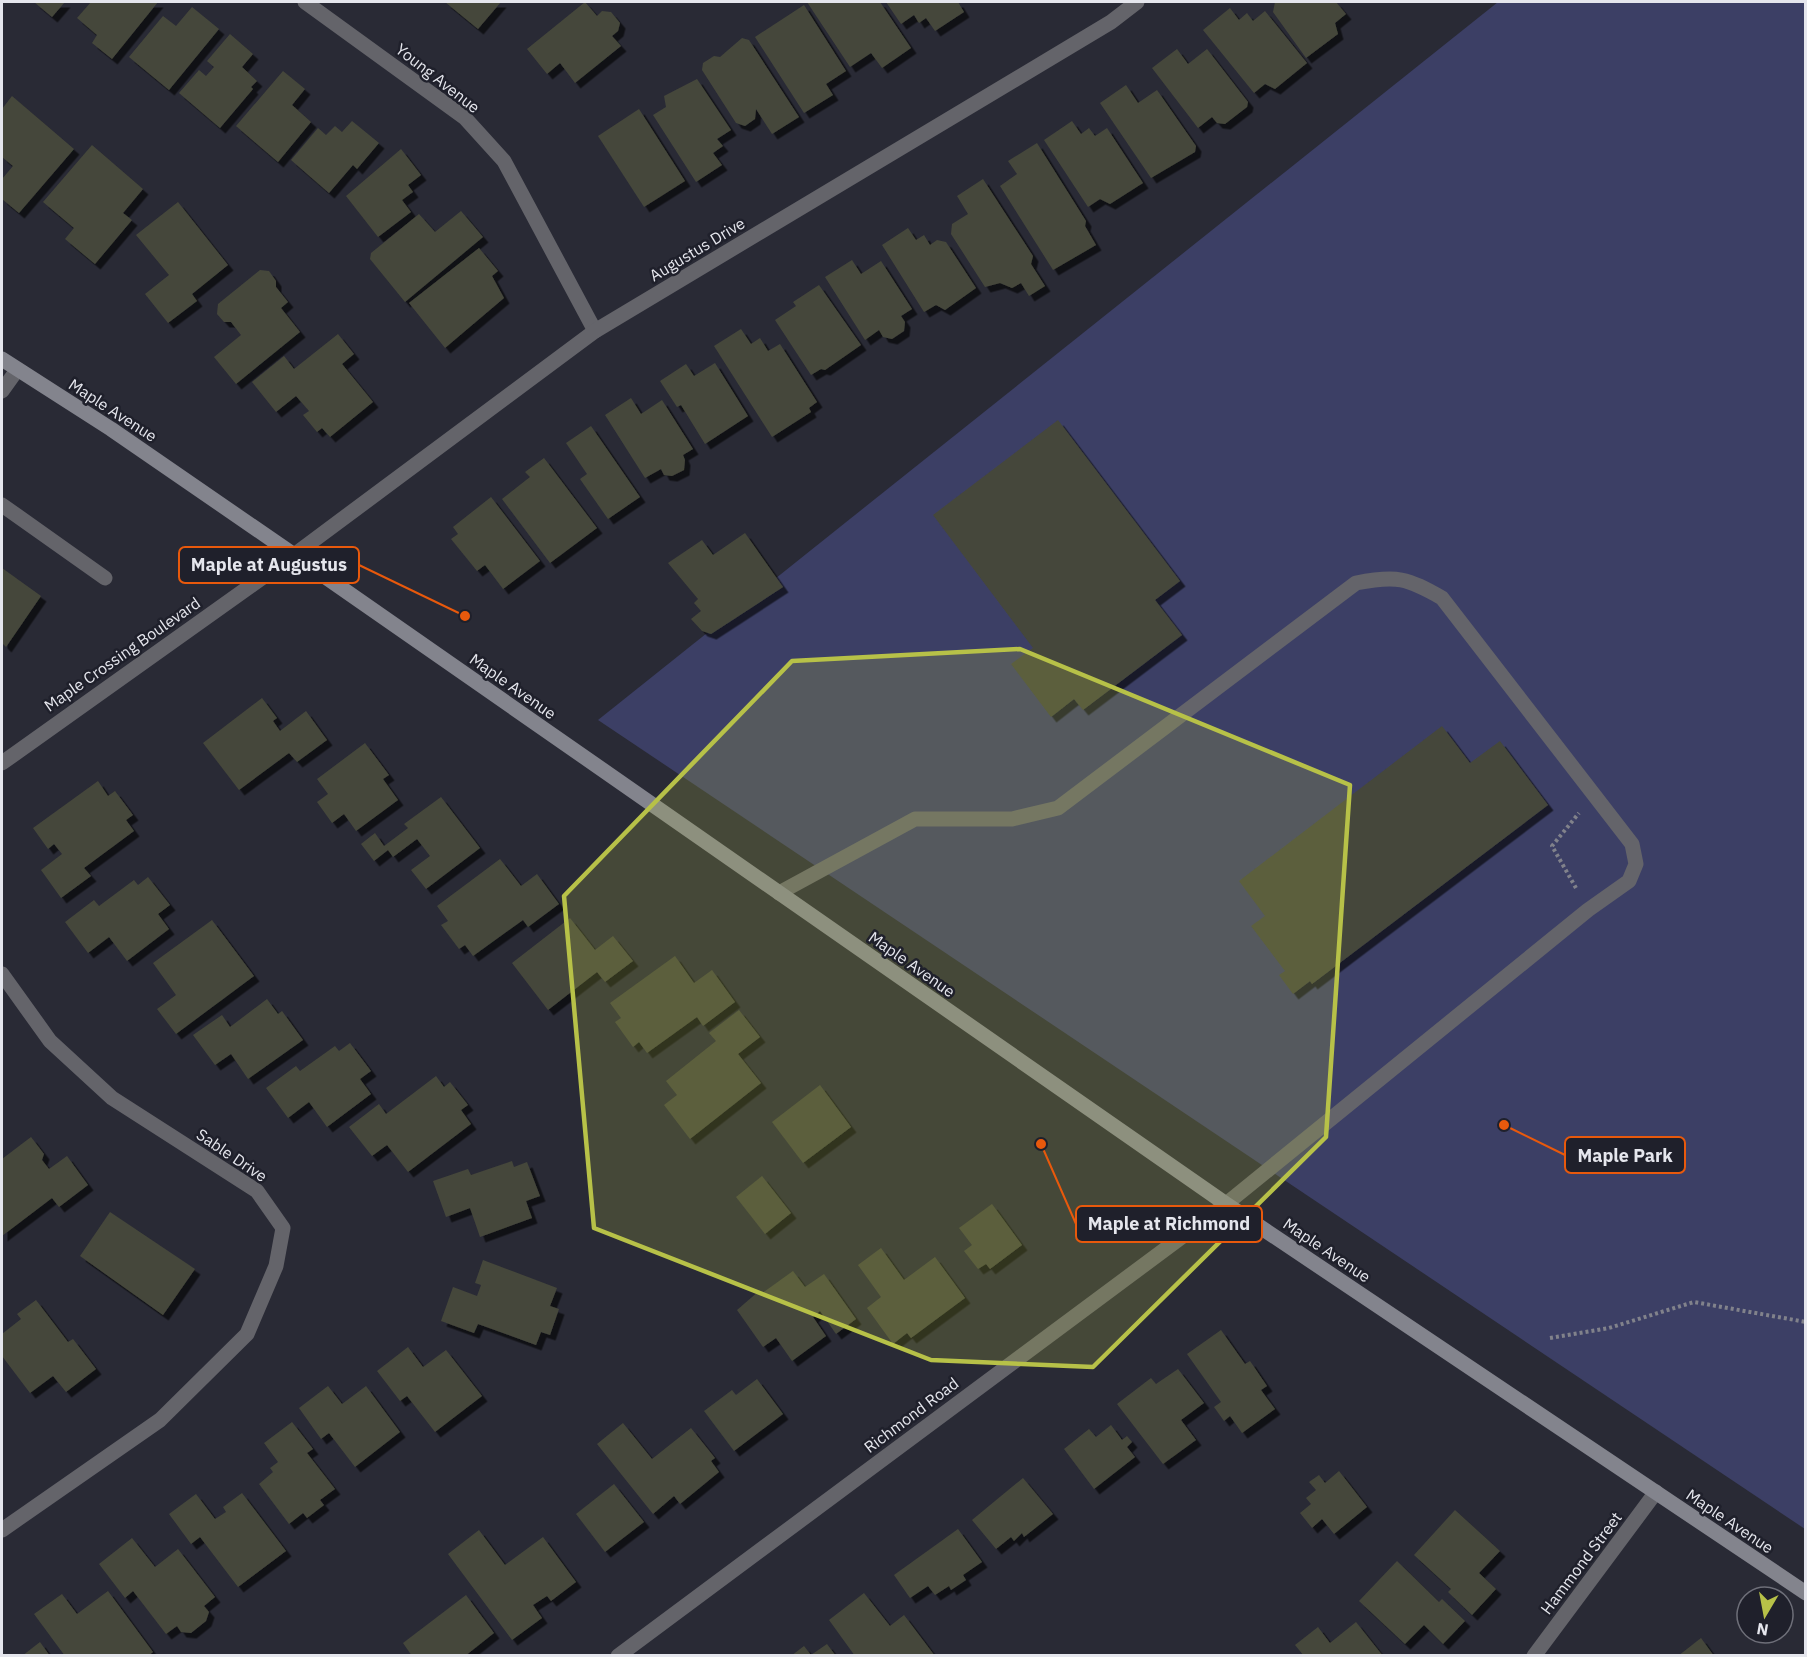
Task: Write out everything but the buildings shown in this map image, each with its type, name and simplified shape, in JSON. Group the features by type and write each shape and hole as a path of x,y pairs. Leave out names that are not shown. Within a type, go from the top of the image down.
{"main road":[{"name":"Maple Avenue","path":"2,360 111,429 294,555 1226,1204 1806,1593"}],"street":[{"name":"Young Avenue","path":"305,2 465,118 504,161 595,331"},
{"name":"Augustus Drive","path":"294,555 595,331 1112,22 1137,2"},
{"path":"2,391 17,370"},
{"path":"2,505 105,578"},
{"name":"Maple Crossing Boulevard","path":"2,763 294,555"},
{"name":"Richmond Road","path":"618,1656 1226,1204 1588,910 1629,881 1636,864 1632,844 1442,598 1413,581 1382,578 1356,583 1059,808 1012,819 915,819 779,893"},
{"name":"Sable Drive","path":"2,974 50,1041 112,1098 257,1191 283,1228 276,1266 247,1334 160,1420 2,1530"},
{"name":"Hammond Street","path":"1534,1656 1656,1492"}],"path":[{"path":"1588,910 1552,846 1558,836 1595,796"},
{"path":"1550,1338 1609,1328 1694,1302 1806,1322"}],"highlighted area":[{"path":"1020,649 1350,785 1326,1137 1093,1367 931,1360 594,1228 564,896 792,661"}],"shaded area":[{"path":"1498,2 1805,2 1805,1529 598,720"}],"place":[{"name":"Maple at Augustus","path":"465,616"},
{"name":"Maple Park","path":"1504,1125"},
{"name":"Maple at Richmond","path":"1041,1144"}]}
